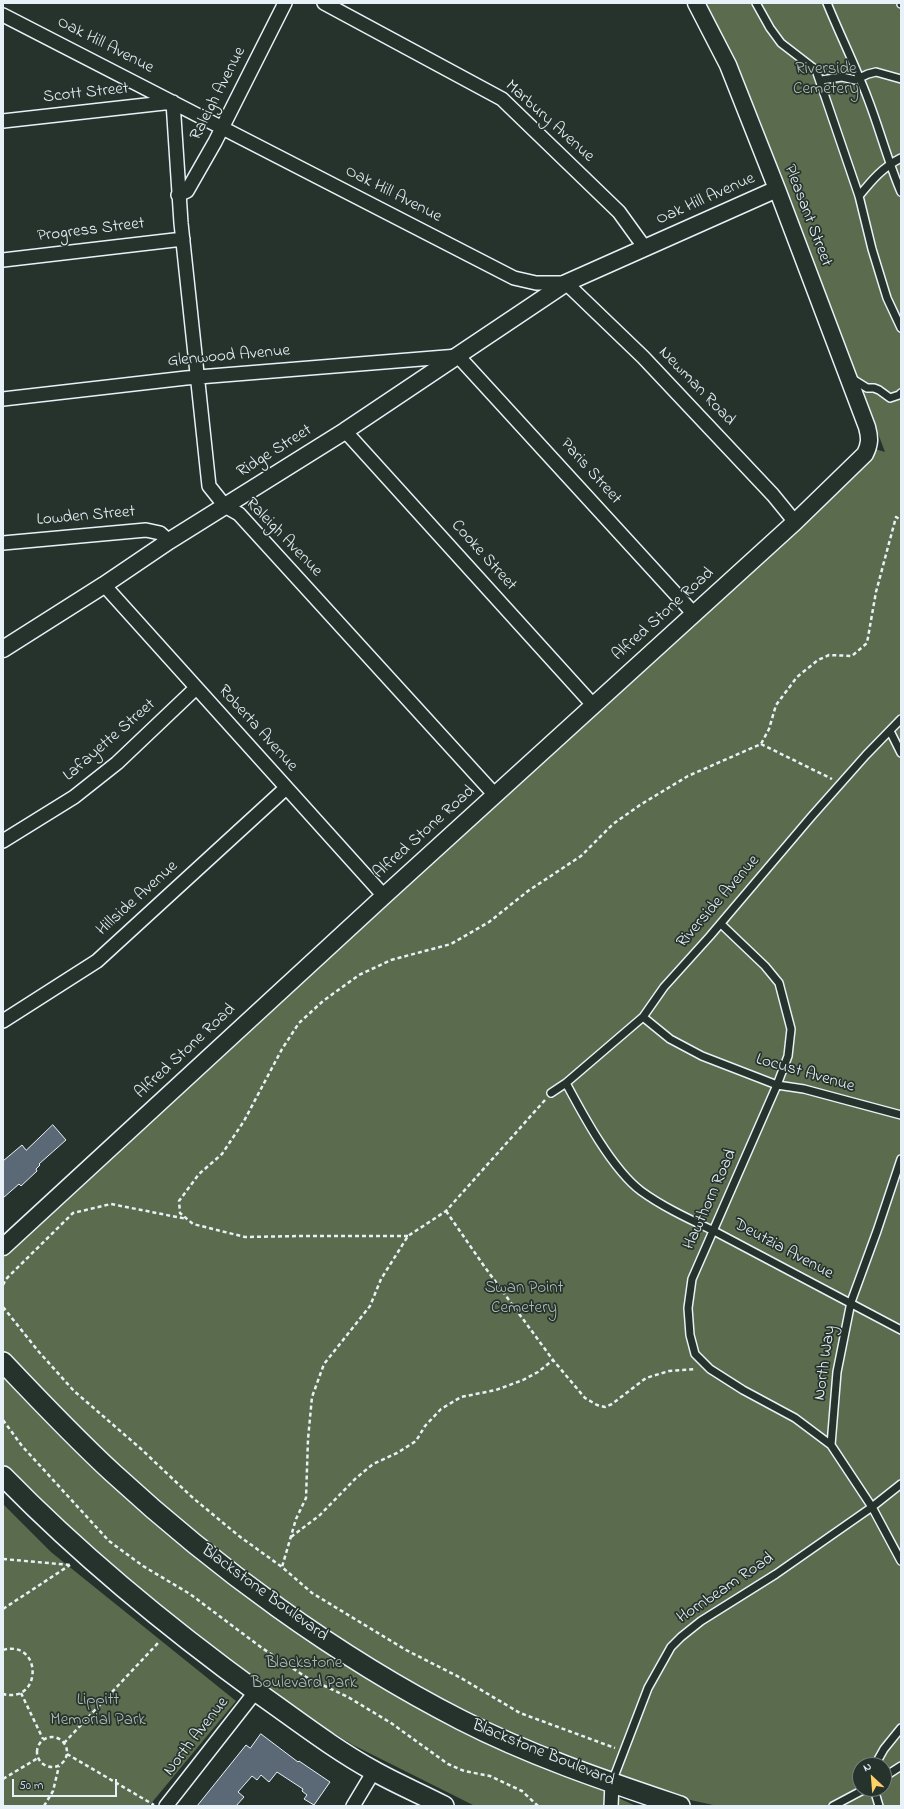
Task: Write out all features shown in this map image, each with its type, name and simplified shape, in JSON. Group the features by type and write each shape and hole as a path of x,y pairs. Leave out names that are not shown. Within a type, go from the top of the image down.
{"main road":[{"name":"Blackstone Boulevard","path":"3,1362 112,1472 157,1513 235,1576 274,1605 367,1667 462,1720 534,1753 612,1783 680,1806"},
{"path":"3,1476 89,1558 142,1604 256,1691 339,1750 374,1771 444,1806"}],"street":[{"name":"Raleigh Avenue","path":"178,195 187,191 222,129 285,3"},
{"name":"Marbury Avenue","path":"324,3 502,99 619,212 645,248"},
{"name":"Pleasant Street","path":"696,3 728,65 777,189 867,427 870,438 869,446"},
{"name":"Oak Hill Avenue","path":"3,15 514,278 536,283 566,283 777,189"},
{"name":"Raleigh Avenue","path":"172,102 178,195 209,486 225,506 239,514 495,795"},
{"name":"Scott Street","path":"3,121 172,102"},
{"name":"Progress Street","path":"3,260 183,239"},
{"name":"Ridge Street","path":"3,649 104,585 169,541 344,431 566,283"},
{"name":"Newman Road","path":"566,283 648,363 774,495 795,522"},
{"name":"Glenwood Avenue","path":"3,399 198,377 458,356"},
{"name":"Paris Street","path":"458,356 694,614"},
{"name":"Cooke Street","path":"344,431 594,706"},
{"name":"Alfred Stone Road","path":"3,1246 384,896 795,522 859,461 869,446"},
{"name":"Lowden Street","path":"3,543 146,530 160,533 169,541"},
{"name":"Roberta Avenue","path":"104,585 384,896"},
{"name":"Lafayette Street","path":"3,841 74,797 117,763 196,688"},
{"name":"Hillside Avenue","path":"3,1021 97,961 286,788"},
{"name":"North Avenue","path":"166,1806 256,1691"},
{"path":"353,1806 374,1771"},
{"path":"611,1806 612,1783"}],"lane":[{"path":"756,3 770,28 781,43 816,70 821,80 859,196 872,249 887,298 901,328"},
{"path":"827,3 883,140 889,164 901,192"},
{"path":"821,80 842,77 856,80 876,72 901,79"},
{"path":"859,196 874,177 889,164 901,158"},
{"path":"847,376 867,388 879,390 890,398 901,393"},
{"name":"Riverside Avenue","path":"551,1093 566,1083 643,1017 664,987 721,924 840,783 901,719"},
{"path":"890,731 901,753"},
{"name":"Hawthorn Road","path":"721,924 765,966 779,983 791,1028 788,1056 777,1085 692,1279 688,1308 690,1335 695,1354 706,1365 742,1390 795,1418 831,1445"},
{"name":"Locust Avenue","path":"643,1017 670,1039 702,1056 777,1085 804,1089 901,1115"},
{"name":"Deutzia Avenue","path":"566,1083 590,1127 621,1170 640,1191 683,1216 714,1231 806,1281 851,1302 901,1330"},
{"name":"North Way","path":"831,1445 837,1372 851,1302 877,1232 901,1159"},
{"path":"831,1445 872,1506 901,1561"},
{"name":"Hornbeam Road","path":"612,1783 622,1751 648,1688 672,1647 681,1637 701,1621 776,1574 901,1484"},
{"path":"880,1757 901,1728"},
{"path":"892,1772 901,1766"},
{"path":"834,1806 852,1796"}],"path":[{"path":"408,1236 245,1237 193,1224 180,1213 179,1201 199,1174 222,1154 244,1121 282,1049 299,1023 323,1001 359,975 392,960 451,944 489,922 528,891 581,856 613,824 640,805 688,776 761,744 769,729 776,705 797,677 818,660 829,655 852,656 867,643 883,562 896,517 901,520"},
{"path":"761,744 840,783"},
{"path":"282,1567 296,1519 306,1498 308,1439 312,1397 324,1364 370,1306 381,1279 408,1236 446,1210 551,1093"},
{"path":"3,1285 6,1279 73,1213 111,1204 188,1219"},
{"path":"446,1210 484,1266 553,1360 585,1398 605,1407 612,1404 646,1378 670,1371 696,1370 706,1365"},
{"path":"3,1307 39,1352 74,1391 140,1448 193,1498 239,1536 282,1567 312,1592 406,1650 461,1678 520,1713 622,1751"},
{"path":"291,1537 320,1515 373,1464 397,1453 416,1441 425,1426 441,1409 461,1397 496,1390 522,1380 538,1372 553,1360"},
{"path":"3,1420 22,1446 78,1509 109,1541 132,1558 190,1594 262,1648 306,1677 348,1697 391,1723 448,1764 464,1770 490,1776 522,1791 538,1806"},
{"path":"3,1559 70,1565 3,1609"},
{"path":"64,1743 159,1642"},
{"path":"3,1650 12,1649 20,1651 26,1655 31,1661 33,1676 31,1683 21,1693 12,1695 3,1694"},
{"path":"21,1693 44,1739"},
{"path":"44,1806 53,1791 60,1765 66,1759 67,1754 64,1743 55,1737 44,1739 37,1749 38,1758 45,1766 50,1767 60,1765"},
{"path":"67,1754 157,1806"},
{"path":"3,1779 38,1758"}],"green space":[{"name":"Swan Point Cemetery","path":"701,3 901,3 901,1806 718,1806 690,1800 590,1767 427,1705 232,1573 3,1363 3,1254 875,449 885,452 759,118 755,120"},
{"name":"Blackstone Boulevard Park","path":"3,1374 66,1440 136,1507 200,1557 467,1729 636,1806 475,1806 353,1745 286,1704 149,1599 23,1487 3,1466"},
{"name":"Lippitt Memorial Park","path":"3,1504 51,1552 236,1701 149,1806 3,1806"}],"building":[{"path":"53,1125 66,1140 39,1164 40,1165 36,1169 37,1171 21,1186 19,1184 3,1198 3,1161 22,1145 26,1150"},
{"path":"261,1734 298,1762 299,1761 330,1782 314,1805 304,1799 307,1795 302,1791 303,1789 277,1772 269,1782 261,1775 257,1780 252,1776 238,1792 244,1797 236,1806 197,1806 246,1745 250,1748"}],"park label":[{"name":"Riverside Cemetery","path":"826,80"}]}
